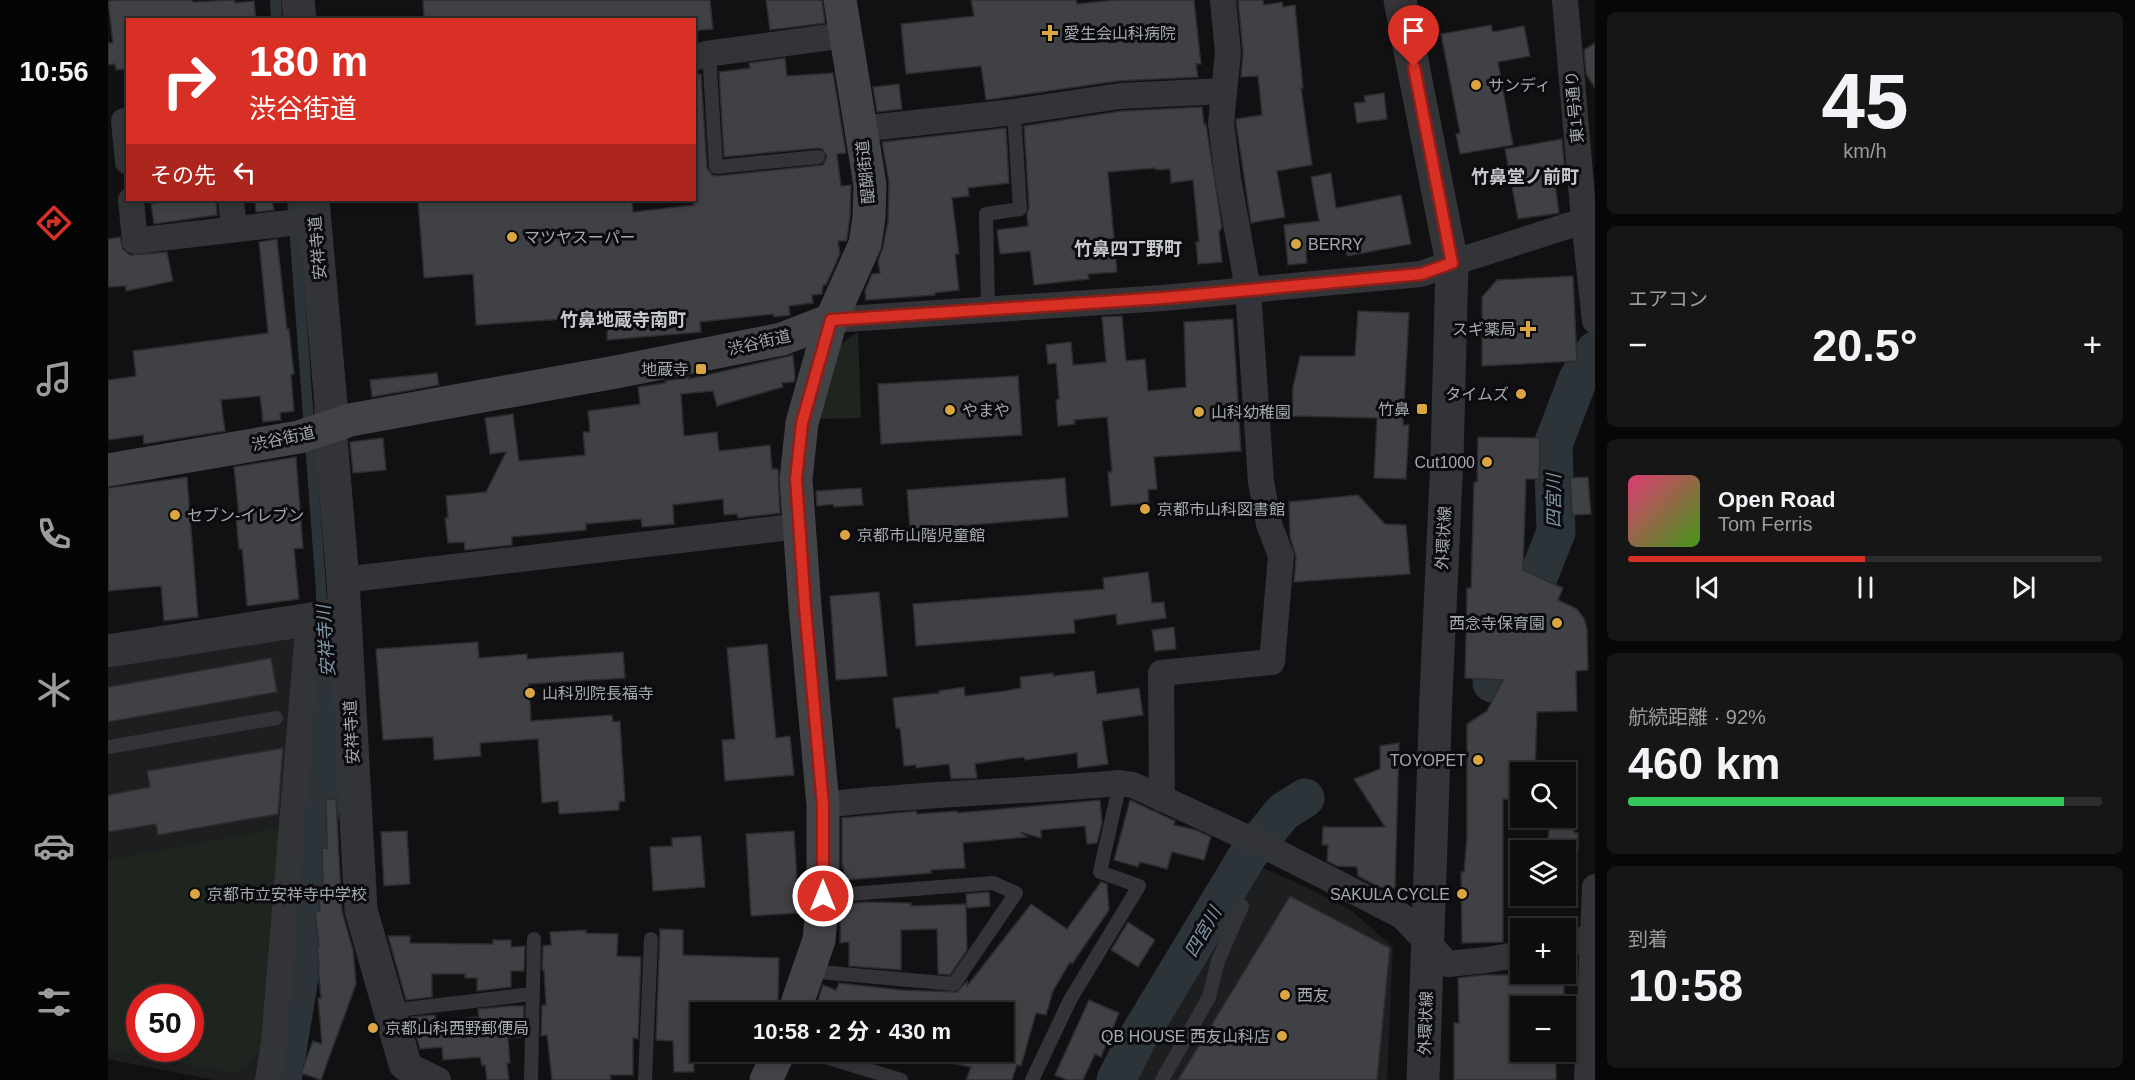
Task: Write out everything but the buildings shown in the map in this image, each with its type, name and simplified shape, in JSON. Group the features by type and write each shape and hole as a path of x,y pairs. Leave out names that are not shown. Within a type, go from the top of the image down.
{"main road":[{"name":"醍醐街道","path":"798,1002 819,940 823,896 823,805 796,479 802,423 831,320 865,244 869,218 870,185 840,0"},
{"name":"渋谷街道","path":"108,470 317,431 350,420 782,339 831,320"},
{"path":"766,1080 774,1062"}],"street":[{"path":"298,0 300,18"},
{"path":"1162,799 1161,673 1272,662 1281,556 1269,524 1261,482 1248,290 1228,178 1221,123 1228,53 1223,0"},
{"name":"外環状線","path":"1401,0 1452,263 1447,458 1436,695 1423,1080"},
{"name":"東1号通り","path":"1565,0 1589,217 1595,321"},
{"path":"702,56 845,35"},
{"path":"860,129 1014,112 1120,96 1224,91"},
{"path":"126,120 124,121 126,142"},
{"path":"131,201 135,241 283,223 314,210"},
{"path":"231,201 234,229"},
{"name":"安祥寺道","path":"314,210 331,404 317,431 343,580 361,910 407,1072"},
{"name":"渋谷街道","path":"831,320 1163,298 1421,274 1589,217"},
{"path":"343,580 800,526"},
{"path":"108,651 344,614"},
{"path":"268,1080 275,1032 309,618"},
{"path":"823,805 931,794 1041,790 1120,783 1133,785 1256,842 1402,916 1448,964 1510,956"},
{"path":"1587,1080 1595,887"},
{"path":"1576,941 1593,937"},
{"path":"407,1072 438,1080"}],"lane":[{"path":"702,56 716,167 818,158"},
{"path":"988,309 986,214 1020,209 1014,112"},
{"path":"108,747 276,718"},
{"path":"1032,1080 1070,1000 1139,886 1100,872 1120,783"},
{"path":"809,971 954,984 1016,893 993,883 823,896"},
{"path":"1162,1080 1209,997 1218,961 1242,906"},
{"path":"531,1080 534,939"},
{"path":"645,1080 651,939"},
{"path":"389,1011 532,994"},
{"path":"842,1062 901,1080"}],"shaded area":[{"path":"858,332 861,418 817,419 838,346"},
{"name":"京都市立安祥寺中学校","path":"298,633 262,1080 214,1080 108,1059 108,668"},
{"path":"286,827 261,1051 235,1073 177,1062 204,1062 204,984 126,984 126,1052 108,1049 108,860"},
{"name":"西友","path":"1256,865 1352,911 1393,947 1387,1080 1134,1080 1151,1042"}],"water":[{"path":"270,0 281,0 282,18 271,18"},
{"path":"287,201 298,201 331,656 310,846 293,1049 288,1080 275,1080 294,957 318,686 316,591"}],"waterway":[{"name":"四宮川","path":"1492,683 1510,648 1556,532 1553,445 1578,379 1595,351"},
{"name":"安祥寺川","path":"282,1080 314,887 329,676 325,621"},
{"name":"四宮川","path":"1116,1080 1137,1039 1248,855 1283,812 1305,798"}],"place":[{"name":"愛生会山科病院","path":"1050,33"},
{"name":"サンディ","path":"1476,85"},
{"name":"マツヤスーパー","path":"512,237"},
{"name":"BERRY","path":"1296,244"},
{"name":"スギ薬局","path":"1528,329"},
{"name":"地蔵寺","path":"701,369"},
{"name":"タイムズ","path":"1521,394"},
{"name":"竹鼻","path":"1422,409"},
{"name":"やまや","path":"950,410"},
{"name":"山科幼稚園","path":"1199,412"},
{"name":"Cut1000","path":"1487,462"},
{"name":"京都市山科図書館","path":"1145,509"},
{"name":"セブン-イレブン","path":"175,515"},
{"name":"京都市山階児童館","path":"845,535"},
{"name":"西念寺保育園","path":"1557,623"},
{"name":"山科別院長福寺","path":"530,693"},
{"name":"TOYOPET","path":"1478,760"},
{"name":"京都市立安祥寺中学校","path":"195,894"},
{"name":"SAKULA CYCLE","path":"1462,894"},
{"name":"西友","path":"1285,995"},
{"name":"京都山科西野郵便局","path":"373,1028"},
{"name":"QB HOUSE 西友山科店","path":"1282,1036"}],"district":[{"name":"竹鼻堂ノ前町","path":"1525,177"},
{"name":"竹鼻四丁野町","path":"1128,249"},
{"name":"竹鼻地蔵寺南町","path":"623,320"}],"route":[{"path":"823,896 823,805 796,479 802,423 831,320 1163,298 1421,274 1452,263 1414,67"}]}
